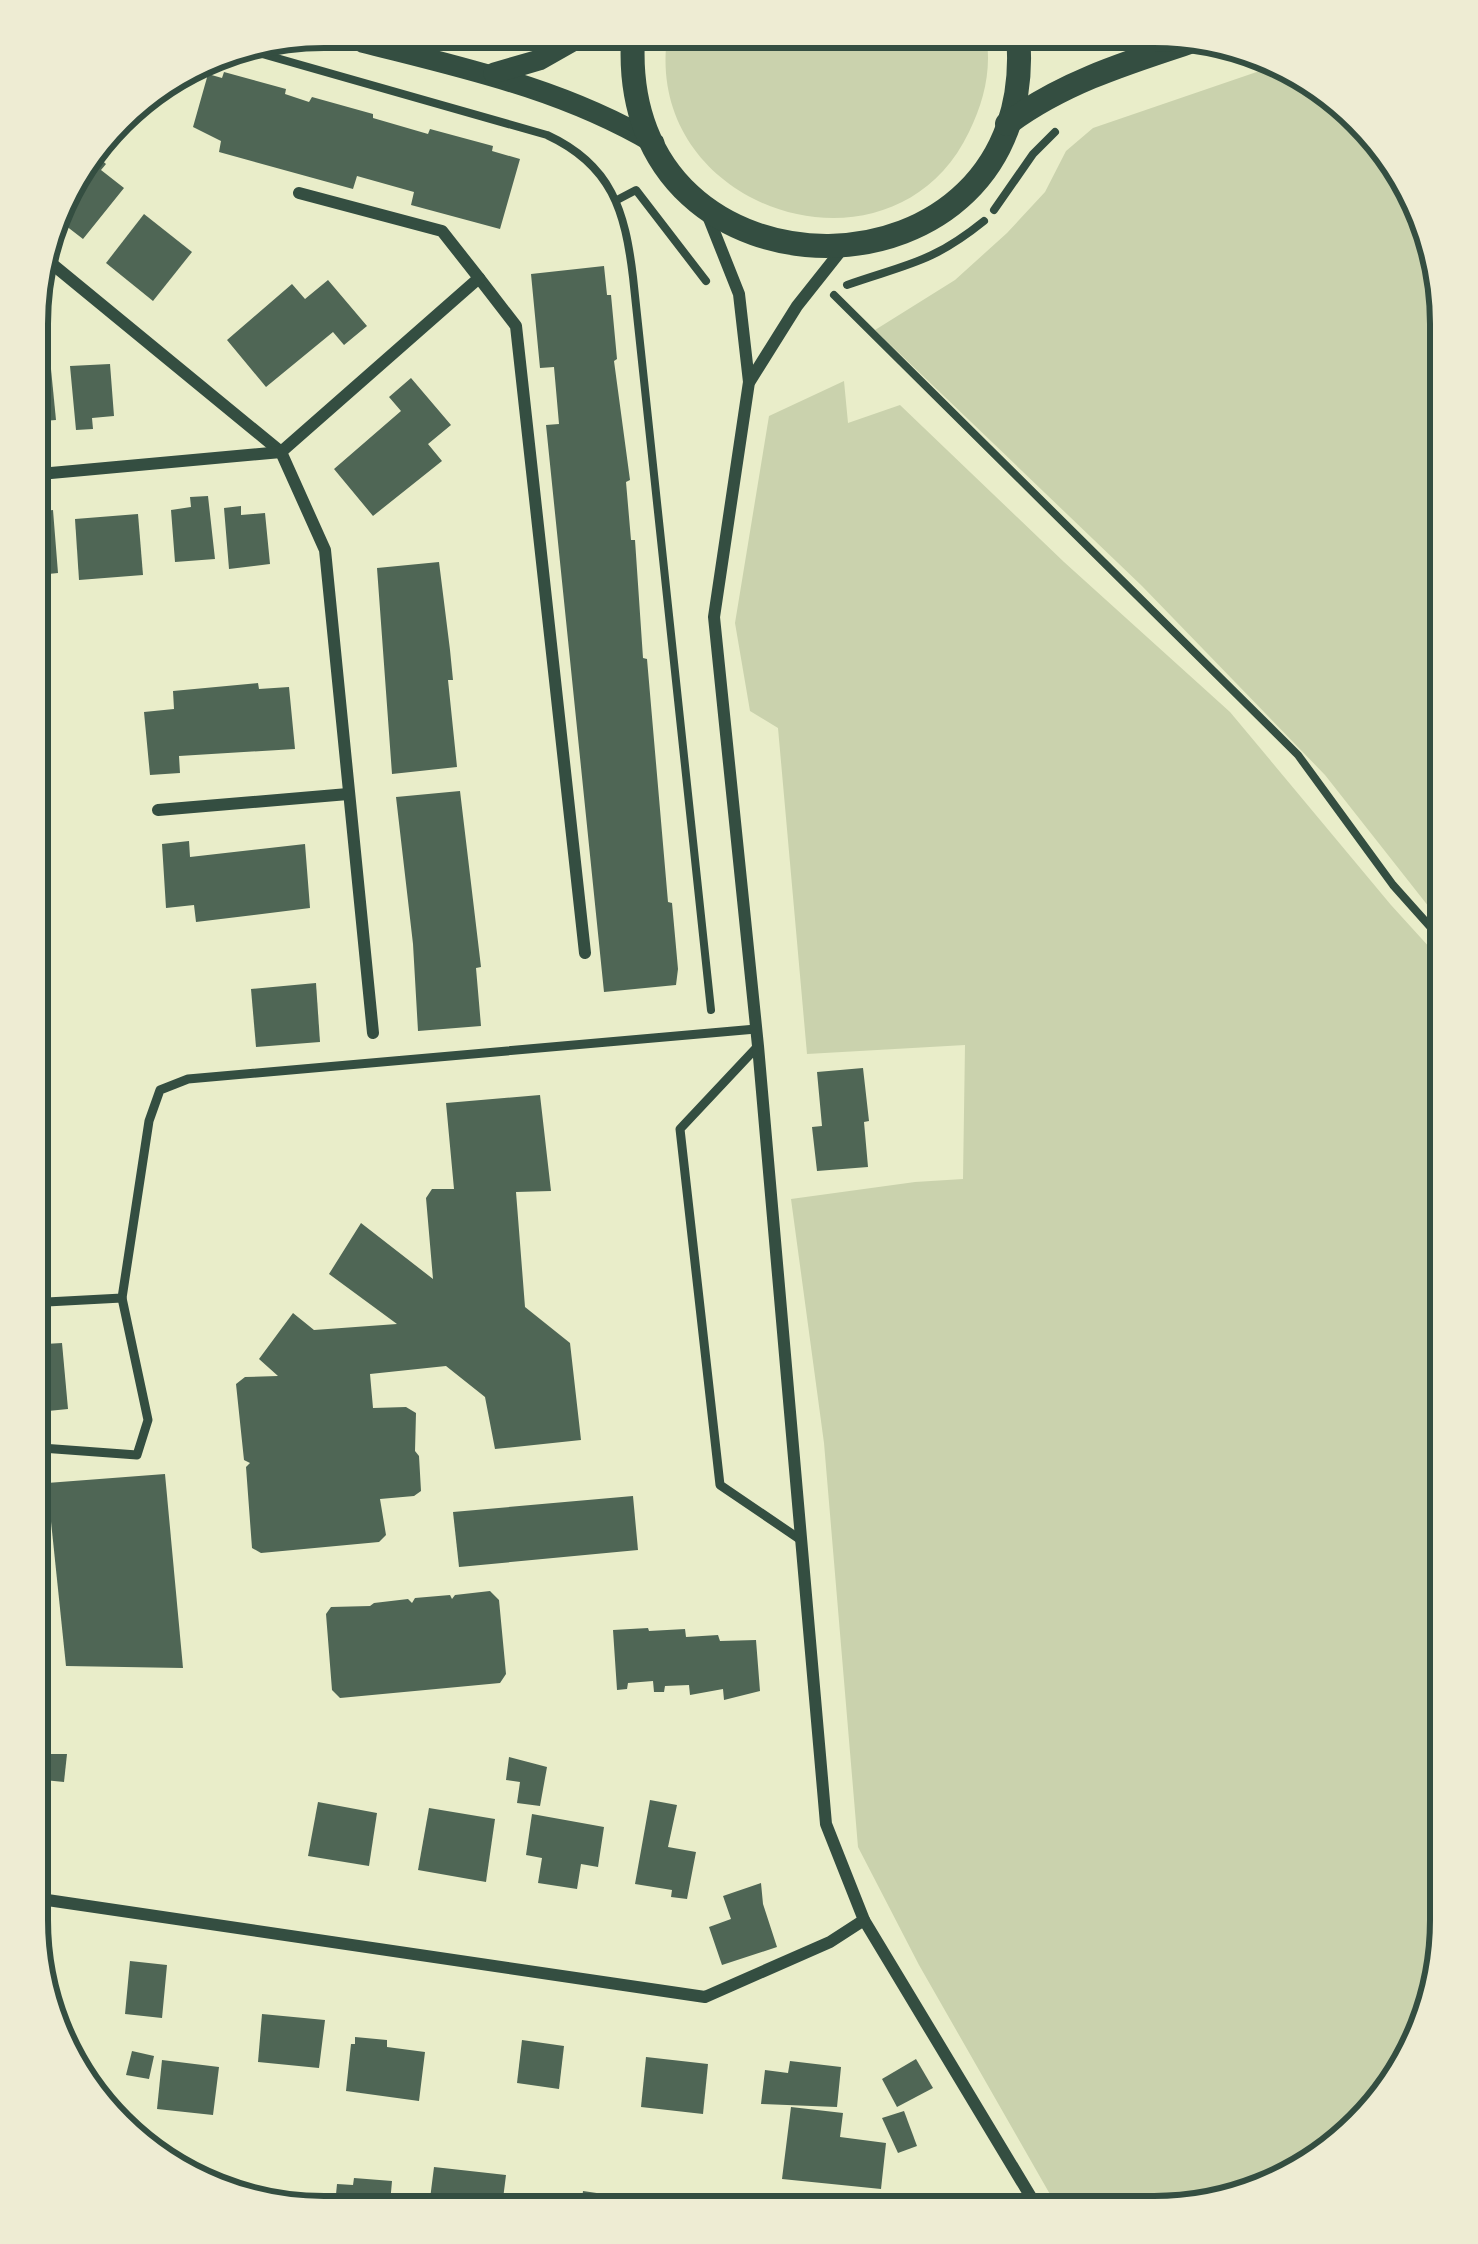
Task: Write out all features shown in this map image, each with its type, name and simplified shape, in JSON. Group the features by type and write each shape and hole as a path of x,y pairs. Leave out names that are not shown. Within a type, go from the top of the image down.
{"main road":[{"path":"633,48 635,84 654,143 676,176 723,219 769,240 818,249 842,248 912,229 952,202 985,167 1007,124 1019,76 1018,48"},
{"path":"1007,124 1042,100 1171,49"}],"street":[{"path":"388,48 493,74 600,113 654,143"},
{"path":"493,74 560,48"},
{"path":"298,194 442,231 516,326 585,953"},
{"path":"703,204 739,294 749,382 714,617 758,1046 826,1824 864,1920 1030,2196"},
{"path":"749,382 797,306 842,248"},
{"path":"54,266 281,452 325,550 373,1033"},
{"path":"48,473 281,452 479,278"},
{"path":"158,810 348,794"},
{"path":"48,1900 705,1996 830,1942 864,1920"}],"lane":[{"path":"396,50 406,48"},
{"path":"48,1448 136,1455 148,1420 122,1298 149,1121 160,1090 188,1079 756,1029"},
{"path":"758,1046 680,1129 720,1485 798,1538"},
{"path":"48,1302 122,1298"}],"path":[{"path":"264,55 547,135 590,164 617,200 627,223 634,277 714,1034"},
{"path":"617,200 636,190 716,296"},
{"path":"833,293 1298,754 1393,885 1430,926"}],"green space":[{"path":"667,48 987,48 979,109 969,132 933,181 887,209 834,218 781,210 732,186 694,148 670,99"},
{"path":"1262,70 1322,105 1349,129 1393,186 1409,219 1425,270 1430,324 1430,908 1325,775 1142,586 875,330 955,280 1007,233 1045,192 1066,151 1093,128"},
{"path":"844,381 848,423 900,405 1230,712 1430,947 1429,1938 1425,1974 1393,2058 1349,2115 1292,2159 1225,2187 1154,2196 1051,2196 919,1965 858,1847 824,1443 791,1199 963,1179 965,1045 807,1054 778,728 750,711 735,623 769,416"}],"building":[{"path":"224,72 286,89 285,94 309,102 312,97 428,134 430,129 493,146 492,151 520,159 500,229 411,205 414,192 357,176 353,189 219,152 221,141 193,127 208,75 222,78"},
{"path":"102,160 106,164 101,170 124,188 83,239 66,226"},
{"path":"144,214 192,252 153,301 106,263"},
{"path":"604,266 607,295 611,295 614,361 630,480 626,482 631,540 635,540 643,658 647,659 678,969 676,985 604,992 546,425 559,424 554,367 540,368 531,274"},
{"path":"328,280 367,326 344,345 333,332 266,387 227,340 292,284 305,299"},
{"path":"48,359 56,420 48,421"},
{"path":"110,364 114,416 92,418 93,429 76,430 70,366"},
{"path":"411,378 451,425 428,444 442,461 373,516 334,469 401,411 389,397"},
{"path":"208,496 215,559 175,562 171,510 191,507 190,497"},
{"path":"241,506 241,515 265,513 270,564 229,569 224,508"},
{"path":"53,510 58,573 48,574 48,511"},
{"path":"138,514 143,575 79,580 75,519"},
{"path":"439,562 453,680 448,680 457,767 392,774 377,568"},
{"path":"258,683 259,689 289,687 295,749 179,756 180,773 150,775 144,712 174,709 173,691"},
{"path":"460,791 481,967 476,968 481,1026 418,1031 396,797"},
{"path":"189,841 190,857 305,844 310,908 196,922 194,905 166,908 162,844"},
{"path":"316,983 320,1042 256,1047 251,989"},
{"path":"863,1068 868,1167 817,1171 812,1127 822,1126 817,1072"},
{"path":"540,1095 551,1191 516,1192 525,1307 570,1343 581,1440 495,1449 485,1397 446,1366 370,1374 373,1408 406,1407 416,1413 421,1491 380,1499 386,1535 379,1542 261,1553 252,1548 246,1467 250,1463 244,1460 236,1384 245,1377 278,1376 259,1359 293,1313 314,1330 397,1324 329,1274 361,1223 433,1279 426,1198 432,1189 454,1189 446,1103"},
{"path":"62,1343 68,1409 48,1411 48,1344"},
{"path":"165,1474 183,1668 66,1666 48,1483"},
{"path":"633,1496 638,1550 459,1567 453,1512"},
{"path":"490,1591 499,1600 506,1674 500,1683 340,1698 332,1690 326,1614 331,1607 408,1599 412,1603 415,1598 450,1595 452,1599"},
{"path":"685,1629 686,1637 718,1635 720,1641 756,1640 760,1691 724,1700 723,1689 690,1695 689,1685 665,1686 664,1692 654,1692 653,1681 628,1683 627,1689 617,1690 613,1630"},
{"path":"48,1754 67,1754 64,1782 48,1780"},
{"path":"509,1757 547,1767 540,1806 517,1803 520,1782 506,1780"},
{"path":"650,1800 677,1805 668,1847 696,1852 687,1899 671,1897 672,1890 635,1884"},
{"path":"318,1802 377,1813 369,1866 308,1856"},
{"path":"429,1808 495,1819 486,1882 418,1870"},
{"path":"532,1814 604,1827 598,1867 581,1864 577,1889 538,1883 542,1858 526,1855"},
{"path":"761,1883 777,1947 722,1965 709,1927 731,1919 723,1896"},
{"path":"130,1961 167,1965 162,2018 125,2014"},
{"path":"262,2014 325,2020 319,2068 258,2062"},
{"path":"355,2037 387,2040 387,2047 425,2052 419,2101 346,2091"},
{"path":"522,2040 564,2046 559,2089 517,2083"},
{"path":"132,2051 154,2056 149,2079 126,2075"},
{"path":"646,2057 708,2064 703,2114 641,2107"},
{"path":"916,2059 933,2088 897,2107 882,2079"},
{"path":"162,2060 219,2067 213,2115 157,2109"},
{"path":"790,2061 841,2067 837,2107 761,2104 765,2070 788,2073"},
{"path":"791,2107 843,2113 840,2137 886,2143 881,2189 782,2179"},
{"path":"904,2111 917,2146 898,2153 882,2118"},
{"path":"434,2167 506,2175 503,2196 430,2196"},
{"path":"354,2178 392,2181 391,2196 336,2196 337,2184 353,2185"}]}
